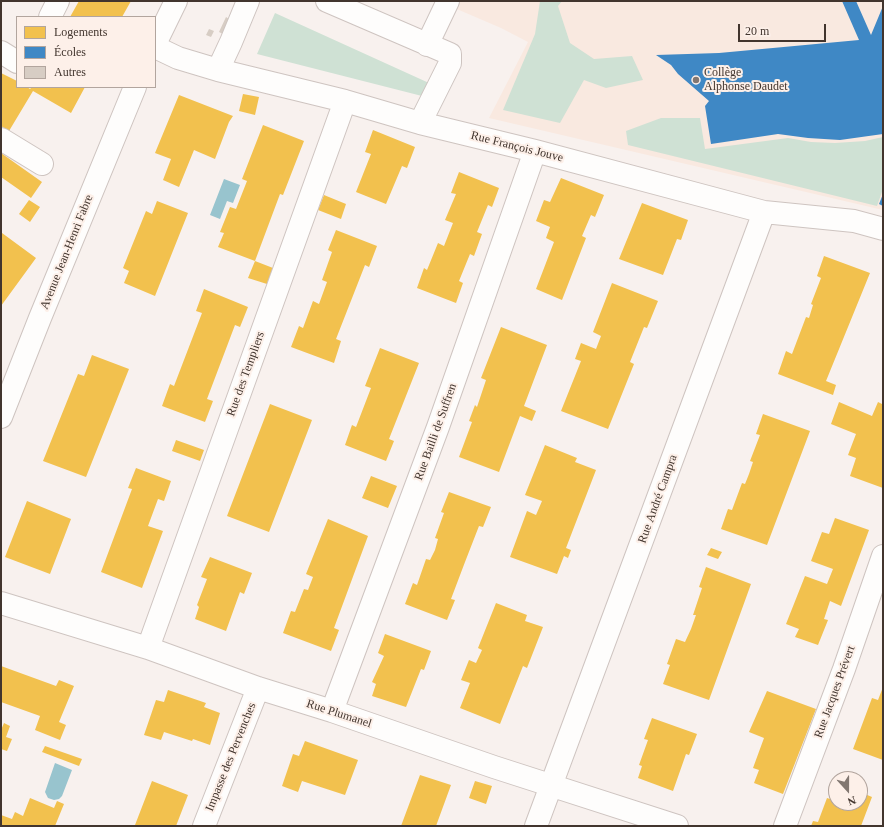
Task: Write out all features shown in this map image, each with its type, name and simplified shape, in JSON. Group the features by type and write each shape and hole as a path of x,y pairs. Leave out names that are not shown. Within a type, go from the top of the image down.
{"street":[{"path":"50,16 58,1"},
{"path":"156,42 176,1"},
{"path":"218,70 248,1"},
{"path":"327,1 450,54 450,62 420,123"},
{"path":"427,45 448,1"},
{"name":"Rue François Jouve","path":"156,47 178,58 218,70 345,101 420,123 535,151 764,212 854,221 883,229"},
{"path":"1,52 16,61"},
{"name":"Avenue Jean-Henri Fabre","path":"1,417 135,88"},
{"name":"Rue des Templiers","path":"148,648 345,101"},
{"path":"1,139 42,164"},
{"name":"Rue Bailli de Suffren","path":"332,711 438,427 535,151"},
{"name":"Rue André Campra","path":"536,826 764,212"},
{"name":"Rue Jacques Prévert","path":"784,826 844,669 883,556"},
{"name":"Rue Plumanel","path":"1,603 148,648 258,688 332,711 494,767 677,826"},
{"name":"Impasse des Pervenches","path":"204,826 258,688"}],"shaded area":[{"name":"Collège Alphonse Daudet","path":"438,1 883,1 883,210 489,118 528,42 501,28"}],"green space":[{"path":"540,1 562,1 558,6 570,43 594,59 632,56 643,80 606,88 584,80 560,123 503,110 535,34"},
{"path":"275,13 429,83 422,96 257,54"},
{"path":"661,118 700,118 705,149 788,138 811,142 835,143 865,141 883,137 883,189 877,206 628,145 626,131"}],"water":[{"path":"224,179 240,185 233,203 227,201 220,219 210,215"},
{"path":"55,763 72,770 62,796 59,799 54,800 48,798 45,792"}],"building: Logements":[{"path":"79,1 131,1 123,16 71,16"},
{"path":"1,73 16,80 16,88 84,88 71,113 33,91 9,131 1,126"},
{"path":"243,94 259,97 255,115 239,111"},
{"path":"179,95 233,116 229,122 215,159 194,150 179,187 163,180 171,159 155,153"},
{"path":"263,125 304,141 283,195 280,194 255,261 218,247 224,233 220,232 230,207 236,209 247,181 242,179"},
{"path":"373,130 415,147 407,168 402,166 386,204 356,192 371,154 365,152"},
{"path":"1,153 42,182 31,198 1,177"},
{"path":"459,172 499,188 492,207 488,205 477,232 482,234 474,256 470,254 459,281 463,283 456,303 417,288 424,268 427,270 438,243 444,246 453,223 445,220 456,194 451,193"},
{"path":"561,178 604,195 595,217 591,215 582,236 586,238 562,300 536,289 554,242 546,238 550,227 536,221 544,200 550,202"},
{"path":"324,195 346,204 341,219 318,210"},
{"path":"29,200 40,207 30,222 19,214"},
{"path":"157,201 188,213 155,296 124,283 129,271 123,268 146,211 152,214"},
{"path":"642,203 688,220 681,240 677,239 663,275 619,259"},
{"path":"336,230 377,246 369,267 365,265 336,339 341,341 334,363 291,347 299,326 303,328 313,301 319,304 327,282 322,280 332,252 328,250"},
{"path":"2,233 36,258 1,306 1,234"},
{"path":"824,256 870,273 826,381 836,385 833,395 778,374 786,351 792,354 806,317 809,318 813,305 811,304 821,278 817,276"},
{"path":"255,261 273,268 267,284 248,278"},
{"path":"612,283 658,301 647,328 644,327 630,362 634,364 608,429 561,411 581,361 575,359 581,343 596,349 601,336 593,332"},
{"path":"204,289 248,307 240,327 235,325 207,399 213,401 205,422 162,406 170,384 174,386 202,313 196,311"},
{"path":"501,327 547,345 524,406 536,411 532,421 520,416 499,472 459,457 472,422 469,421 475,405 477,407 486,380 481,378"},
{"path":"380,348 419,363 389,439 394,441 386,461 345,445 352,425 356,427 371,388 365,386"},
{"path":"92,355 129,369 86,477 43,461 78,374 84,376"},
{"path":"883,401 883,488 850,476 856,458 848,455 856,434 831,424 839,402 872,416 878,402 882,404"},
{"path":"270,404 312,420 269,532 227,516"},
{"path":"763,414 810,431 767,545 721,529 728,509 732,510 742,483 745,484 749,474 753,462 750,461 760,435 756,434"},
{"path":"176,440 204,450 200,461 172,451"},
{"path":"545,445 577,458 575,462 596,470 566,548 571,550 568,558 564,556 557,574 510,557 527,511 536,515 542,501 525,495"},
{"path":"136,468 171,481 164,501 158,499 148,526 163,531 142,588 101,572 132,489 128,488"},
{"path":"371,476 397,486 388,508 362,498"},
{"path":"449,492 491,507 483,527 479,526 451,599 455,600 447,620 405,604 413,583 417,585 426,559 430,560 435,550 438,539 435,538 444,513 441,512"},
{"path":"27,501 71,519 50,574 5,557"},
{"path":"835,518 869,530 841,606 830,601 824,619 828,620 818,645 795,637 799,629 786,624 805,576 827,584 833,569 811,561 822,532 829,534"},
{"path":"328,519 368,536 334,628 339,630 331,651 283,633 291,611 295,612 304,589 308,590 313,577 306,574"},
{"path":"711,548 722,552 718,559 707,555"},
{"path":"210,557 252,573 244,594 240,592 226,631 195,619 199,607 197,605 207,579 201,577"},
{"path":"706,567 751,584 709,700 663,684 670,665 667,664 676,639 685,642 691,629 696,615 693,615 702,588 699,587"},
{"path":"496,603 527,615 525,621 543,627 527,668 523,666 500,724 460,708 470,683 461,680 469,660 476,663 482,650 478,648"},
{"path":"385,634 431,651 424,670 421,669 406,707 372,696 376,684 372,682 384,656 378,653"},
{"path":"1,666 56,686 59,680 74,686 59,722 66,725 60,740 35,730 40,716 1,702"},
{"path":"883,687 883,760 853,749 872,698 878,700"},
{"path":"168,690 206,703 204,707 220,713 210,745 164,732 161,740 144,735 156,700 164,702"},
{"path":"767,691 816,709 783,794 754,783 759,770 753,768 764,738 749,732"},
{"path":"652,718 697,734 689,755 686,754 673,791 638,778 642,766 639,765 648,740 644,739"},
{"path":"4,723 10,726 6,737 12,739 7,751 1,749 1,730"},
{"path":"305,741 358,760 345,795 302,781 298,792 282,786 293,754 299,756"},
{"path":"45,746 82,759 79,766 42,752"},
{"path":"420,775 451,785 436,826 401,826"},
{"path":"152,781 188,795 176,826 135,825"},
{"path":"475,781 492,786 486,804 469,798"},
{"path":"868,795 872,797 868,808"},
{"path":"30,798 54,808 57,801 64,804 55,826 1,826 1,815 12,819 15,812 23,816"},
{"path":"827,798 828,811 867,811 861,826 811,826 813,821 818,822"}],"building: Écoles":[{"path":"842,1 856,1 871,35 883,6 883,134 840,140 778,134 711,144 705,106 709,101 678,74 671,65 656,55 719,53 859,40"},
{"path":"883,194 883,206 879,204"}],"building: Autres":[{"path":"226,17 232,21 225,35 219,32"},
{"path":"209,29 214,31 211,37 206,35"}],"place":[{"name":"Collège Alphonse Daudet","path":"696,80"}]}
